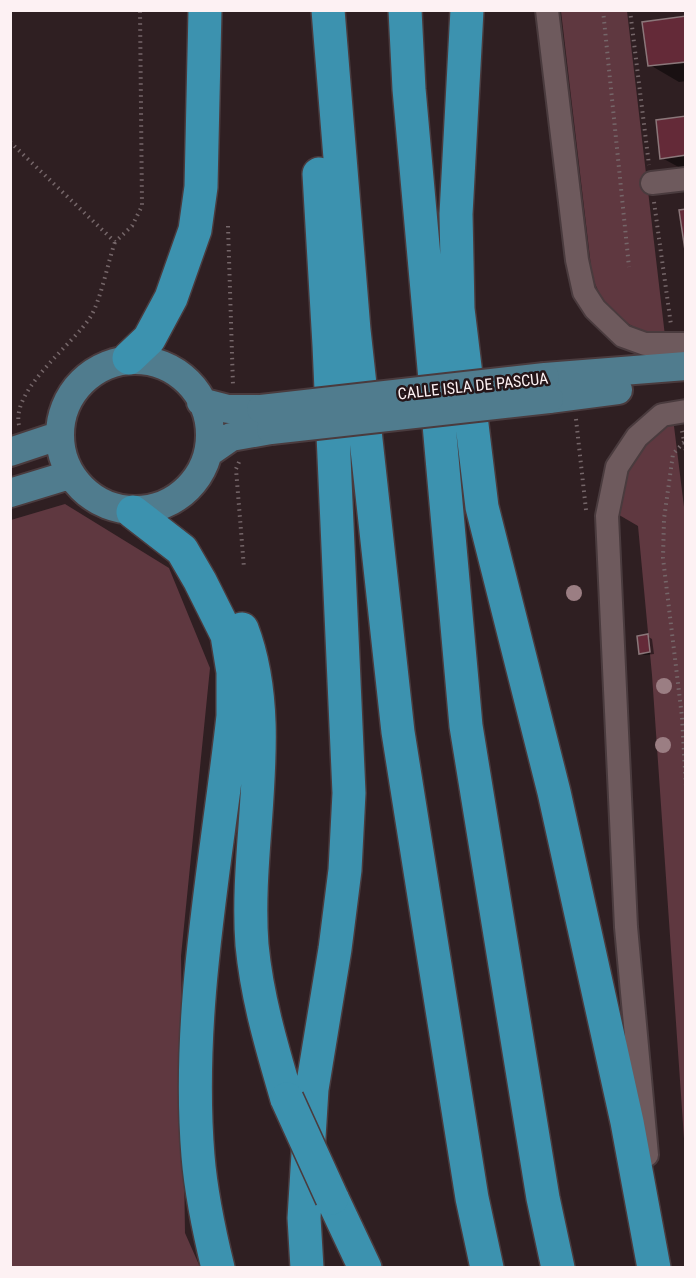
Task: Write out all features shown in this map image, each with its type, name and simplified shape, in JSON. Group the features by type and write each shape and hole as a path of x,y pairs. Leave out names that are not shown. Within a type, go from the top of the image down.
{"highway":[{"path":"129,358 148,339 171,298 195,230 202,176 205,10"},
{"path":"328,10 330,57 354,330 398,732 470,1186 487,1268"},
{"path":"405,10 411,113 465,726 543,1198 558,1268"},
{"path":"467,10 456,214 458,309 482,507 554,792 627,1122 656,1268"},
{"path":"307,1268 304,1218 312,1089 336,950 345,870 349,793 330,368 316,123 330,57"},
{"path":"133,512 212,575 243,630 257,674 260,717 254,832 252,944 261,1010 287,1099 365,1268"},
{"path":"182,550 226,635 232,672 233,716 201,980 196,1058 198,1156 218,1268"}],"main road":[{"path":"129,358 169,368 196,391 201,402 210,424 205,464 192,486 173,502 133,512 92,499 69,475 58,436 69,396 99,368 129,358"},
{"name":"CALLE ISLA DE PASCUA","path":"266,419 547,388 686,366"},
{"name":"CALLE ISLA DE PASCUA","path":"547,388 686,382"},
{"path":"201,402 266,419"},
{"path":"208,453 231,437 266,419"},
{"path":"17,450 58,436"},
{"path":"10,493 69,475"}],"street":[{"path":"547,10 577,260 584,292 594,309 623,336 645,344 686,344"},
{"path":"652,183 686,179"},
{"path":"656,1268 626,927 607,516 617,467 637,437 662,415 686,411"}],"path":[{"path":"17,450 17,417 34,382 91,316 115,242 132,226 142,206 140,10"},
{"path":"603,10 629,267"},
{"path":"10,141 115,242"},
{"path":"228,226 231,384 237,392"},
{"path":"575,412 587,516"},
{"path":"684,442 673,454 664,519 663,558 682,717 686,787"},
{"path":"242,453 236,469 244,568"}],"shaded area":[{"path":"561,11 627,11 665,336 640,330 619,317 603,298 592,275"},
{"path":"673,418 686,523 685,1153 652,675 638,526 614,512 631,457"},
{"path":"65,504 169,568 210,668 181,956 185,1233 200,1267 11,1268 11,520"}],"building":[{"path":"686,16 686,62 648,66 642,22"},
{"path":"686,116 686,155 660,159 656,120"},
{"path":"686,209 686,257 679,210"},
{"path":"648,634 650,652 639,654 637,636"}]}
